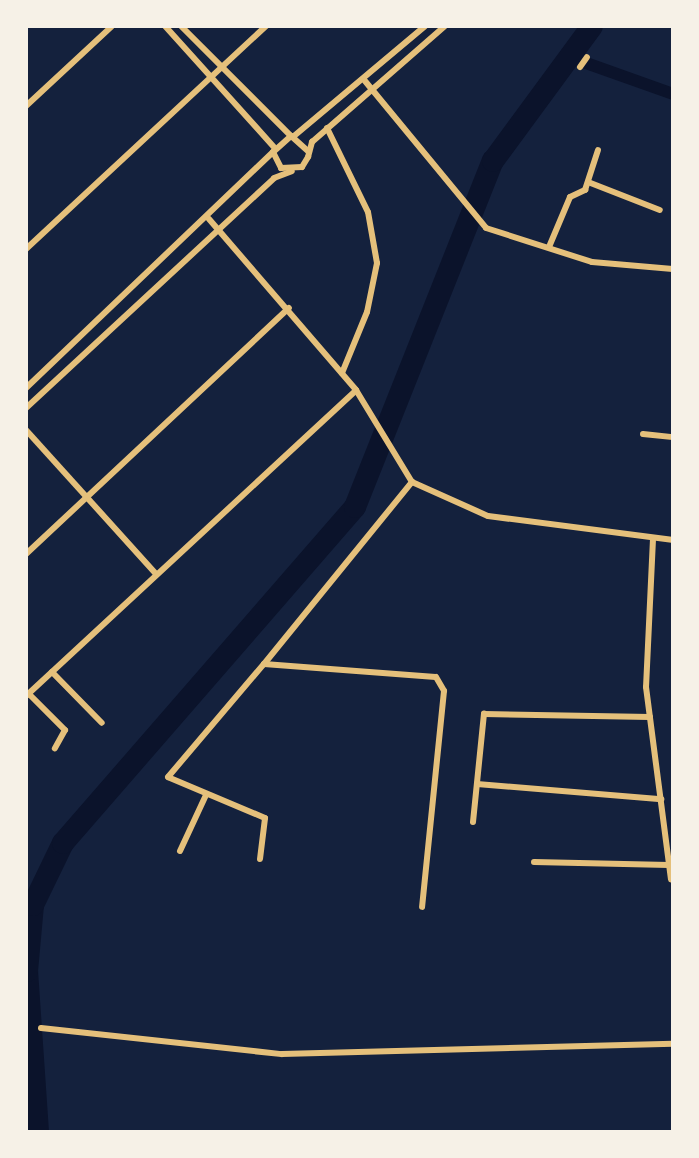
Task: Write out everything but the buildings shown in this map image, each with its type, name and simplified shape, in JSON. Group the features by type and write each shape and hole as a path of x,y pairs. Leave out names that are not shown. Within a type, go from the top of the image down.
{"street":[{"path":"26,106 112,26"},
{"path":"165,26 274,150 277,164 292,171"},
{"path":"181,26 220,69 309,152"},
{"path":"26,249 266,26"},
{"path":"26,388 209,219 274,150 365,81 425,26"},
{"path":"26,408 219,229 292,171 327,128 375,91 445,26"},
{"path":"580,67 587,57"},
{"path":"365,81 460,193 476,219 592,262 673,269"},
{"path":"327,128 368,212 377,263 367,312 342,373"},
{"path":"549,247 570,197 588,182 598,150"},
{"path":"588,182 660,210"},
{"path":"209,219 289,308 356,390 398,466 412,482 488,516 673,540"},
{"path":"26,554 289,308"},
{"path":"111,309 122,319"},
{"path":"55,748 65,730 28,695 356,390"},
{"path":"26,430 156,574"},
{"path":"643,434 673,437"},
{"path":"260,859 265,818 168,777 412,482"},
{"path":"653,539 650,717 671,879"},
{"path":"264,664 443,682 422,907"},
{"path":"52,672 102,723"},
{"path":"473,822 481,721 492,711 650,717"},
{"path":"477,784 661,799"},
{"path":"180,851 206,795"},
{"path":"534,862 669,865"},
{"path":"41,1028 282,1054 673,1044"}],"waterway":[{"path":"38,1132 27,971 33,905 63,843 355,507 493,161 592,26"},
{"path":"572,58 673,94"},
{"path":"26,1125 38,1130"}]}
